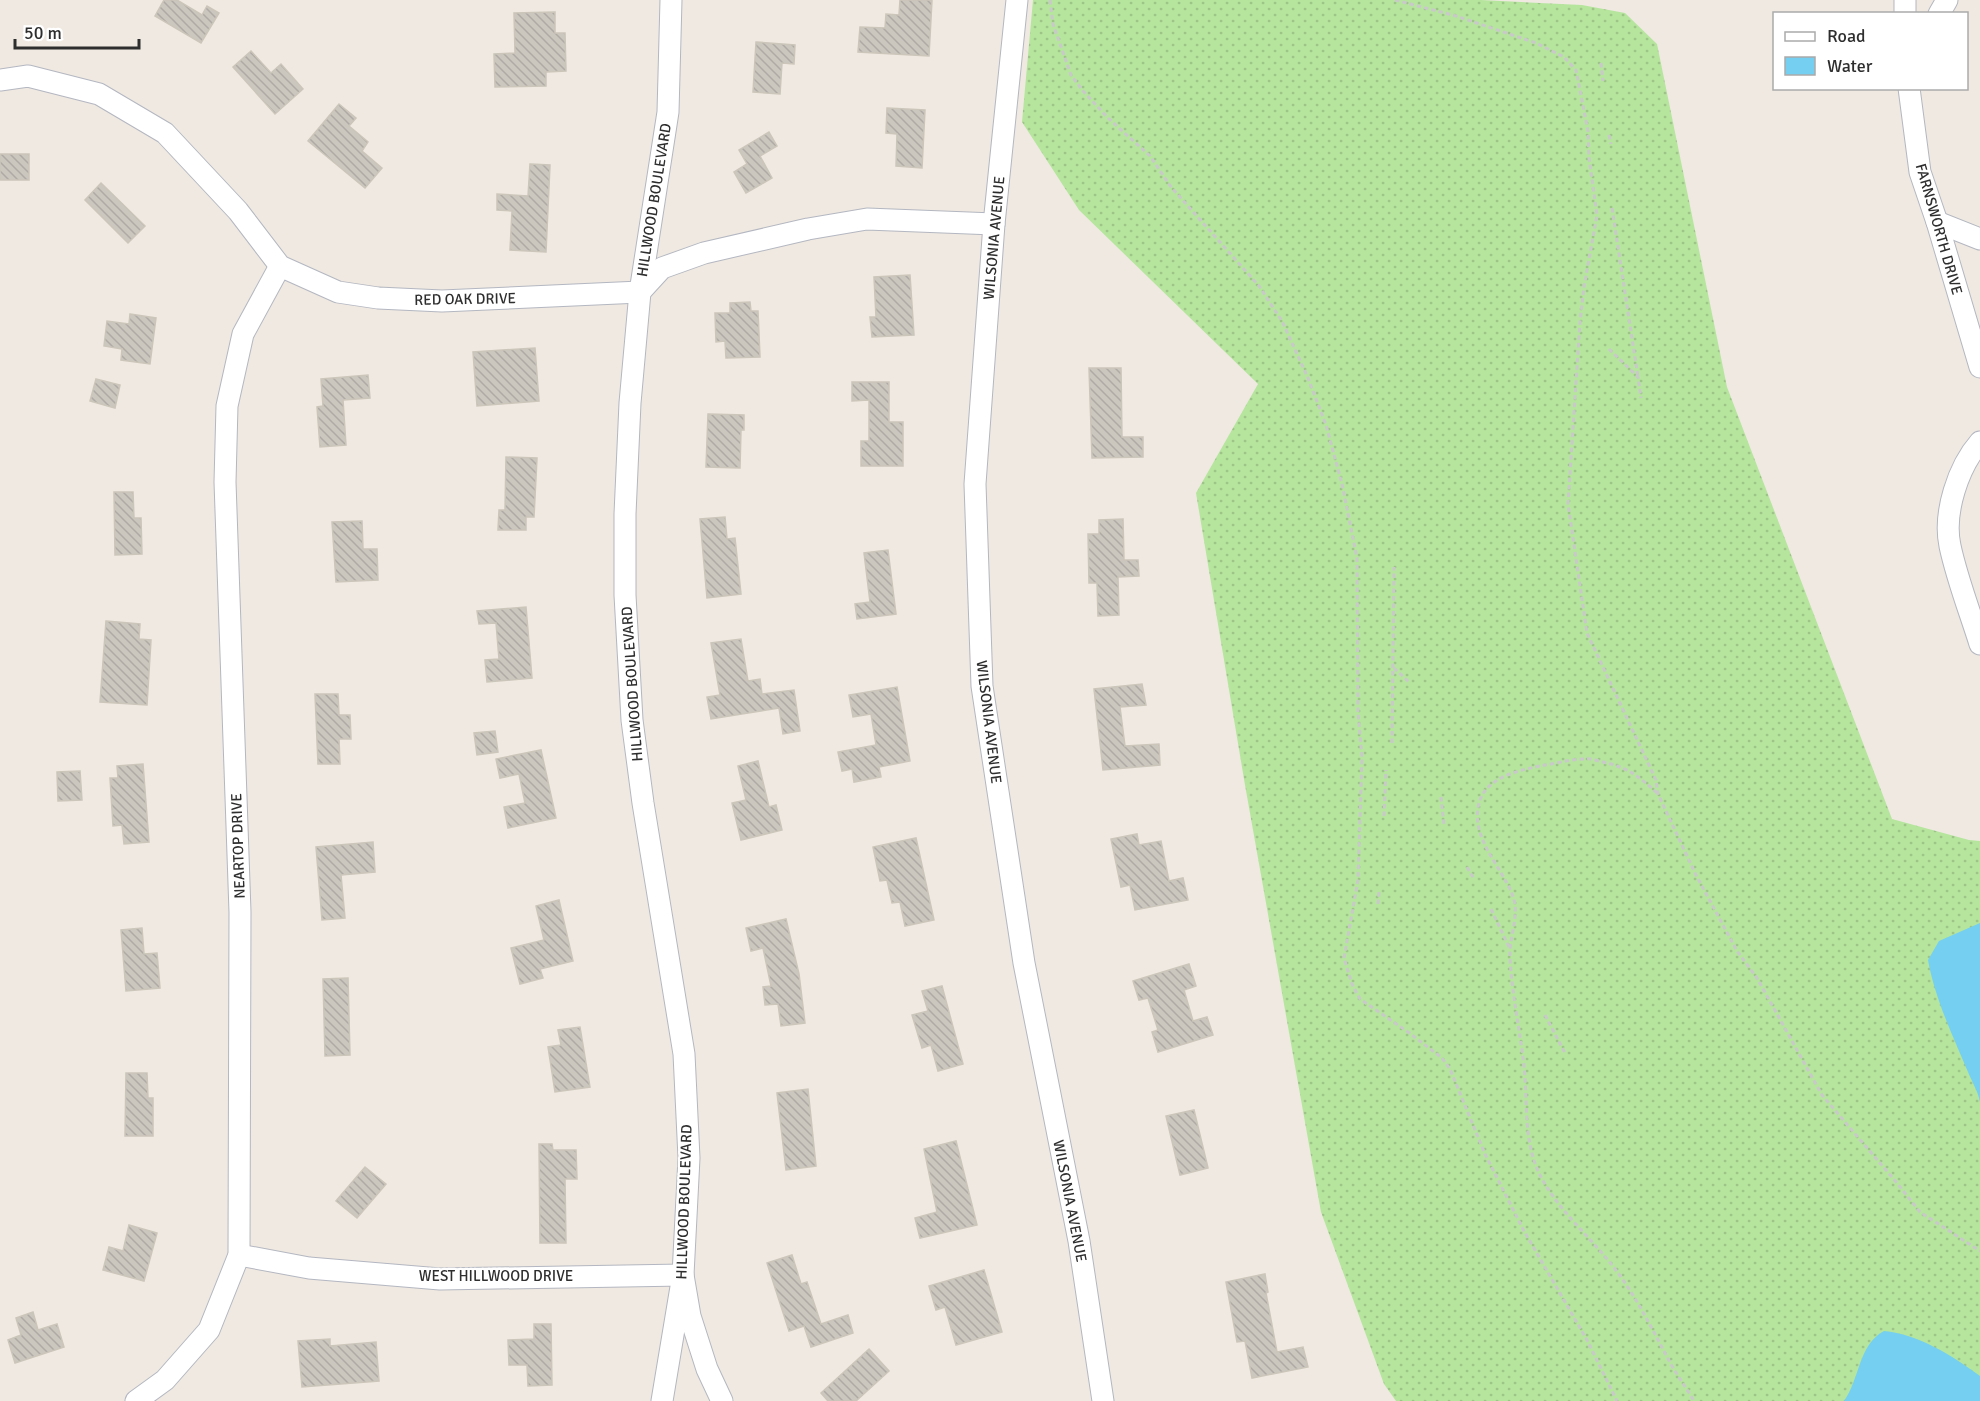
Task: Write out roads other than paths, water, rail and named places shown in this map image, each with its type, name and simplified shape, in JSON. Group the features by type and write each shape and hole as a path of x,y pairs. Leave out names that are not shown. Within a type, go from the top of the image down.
{"street":[{"name":"HILLWOOD BOULEVARD","path":"662,1401 683,1275 689,1158 684,1054 643,803 632,720 625,595 625,514 629,414 639,292 668,111 671,0"},
{"name":"WILSONIA AVENUE","path":"1017,0 994,224 975,484 982,686 1024,963 1079,1241 1103,1401"},
{"name":"RED OAK DRIVE","path":"0,80 28,76 99,94 165,133 238,211 280,266 338,292 378,298 442,301 639,292"},
{"name":"FARNSWORTH DRIVE","path":"1909,90 1920,172 1980,367"},
{"path":"639,292 662,268 704,253 808,229 867,219 994,224"},
{"path":"1937,222 1980,239"},
{"name":"NEARTOP DRIVE","path":"136,1401 165,1380 208,1330 239,1256 240,912 225,482 227,406 243,334 280,266"},
{"path":"1980,442 1963,465 1956,483 1950,516 1949,544 1980,644"},
{"name":"WEST HILLWOOD DRIVE","path":"239,1256 309,1268 440,1279 683,1275"},
{"path":"683,1275 690,1316 707,1369 722,1401"}],"water":[{"path":"1980,923 1980,1102 1940,1003 1928,960 1939,941"},
{"path":"1884,1331 1922,1341 1980,1376 1980,1401 1844,1401 1869,1345"}]}
